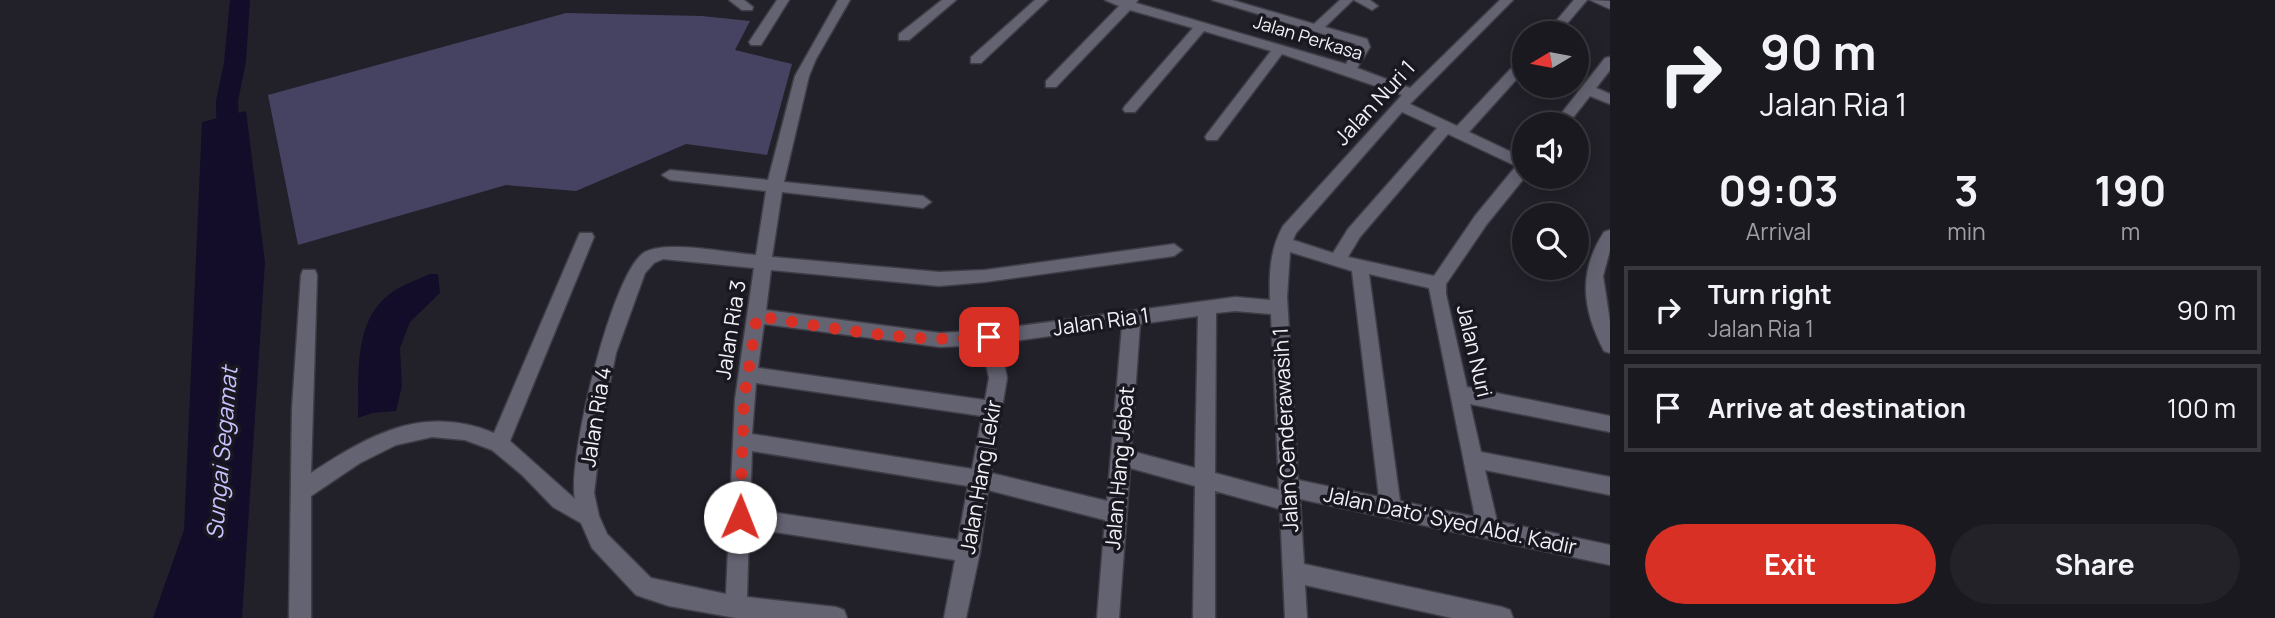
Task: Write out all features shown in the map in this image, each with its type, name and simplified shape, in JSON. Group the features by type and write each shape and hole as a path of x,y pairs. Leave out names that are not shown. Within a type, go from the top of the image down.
{"street":[{"path":"756,42 783,0"},
{"name":"Jalan Ria 3","path":"736,607 747,374 774,186 802,76 844,0"},
{"path":"904,37 950,0"},
{"path":"976,60 1041,0"},
{"name":"Jalan Perkasa","path":"1111,0 1130,3 1349,70 1411,93"},
{"path":"1218,0 1362,42 1363,47 1349,70"},
{"path":"1256,11 1269,0"},
{"path":"1317,28 1347,0"},
{"name":"Jalan Nuri 1","path":"1283,243 1289,230 1400,105 1505,0"},
{"path":"1563,21 1581,0"},
{"path":"1596,0 1610,5"},
{"path":"1051,84 1130,3"},
{"path":"1130,109 1202,26"},
{"path":"1212,137 1279,49"},
{"path":"1589,89 1610,61"},
{"path":"1337,261 1354,233 1453,130 1512,74"},
{"path":"1589,90 1610,99"},
{"path":"1570,112 1581,98"},
{"path":"1400,105 1512,159"},
{"path":"670,175 923,202"},
{"name":"Jalan Nuri","path":"1488,529 1437,293 1438,283 1512,180"},
{"path":"1610,236 1597,257 1593,285 1597,313 1610,346"},
{"path":"499,444 586,237"},
{"path":"1283,243 1360,267 1438,283"},
{"name":"Jalan Cenderawasih 1","path":"1283,243 1278,268 1279,308 1296,618"},
{"name":"Jalan Ria 4","path":"836,618 736,607 643,587 599,541 584,494 594,411 607,353 637,271 646,259 653,254 663,253 948,279 1174,250"},
{"path":"1360,267 1391,509"},
{"path":"300,618 302,408 309,275"},
{"name":"Jalan Ria 1","path":"757,316 940,340 989,337 1248,303 1279,308"},
{"path":"1204,618 1207,307"},
{"name":"Jalan Hang Jebat","path":"1108,618 1132,318"},
{"name":"Jalan Hang Lekir","path":"955,618 969,552 998,378 989,337"},
{"path":"747,374 992,410"},
{"path":"1460,394 1610,424"},
{"path":"301,492 336,467 403,435 452,428 474,433 499,444 522,461 562,502 578,513 589,516"},
{"path":"742,441 980,479 1116,513"},
{"name":"Jalan Dato' Syed Abd. Kadir","path":"1122,457 1206,479 1290,495 1391,509 1610,555"},
{"path":"1474,459 1610,486"},
{"path":"740,517 969,552"},
{"path":"1294,572 1502,618"}],"shaded area":[{"path":"566,13 702,16 750,21 735,50 792,64 767,155 686,144 576,191 506,185 298,245 268,95"}],"water":[{"name":"Sungai Segamat","path":"246,111 265,262 242,618 153,618 184,530 202,122"},
{"path":"430,274 438,274 440,293 410,322 400,348 402,386 396,411 372,413 358,418 360,354 368,322 375,309 391,293"}],"waterway":[{"path":"229,154 227,101 235,62 240,0"}],"route":[{"path":"740,517 744,399 757,316 911,338 940,340 989,337"}]}
